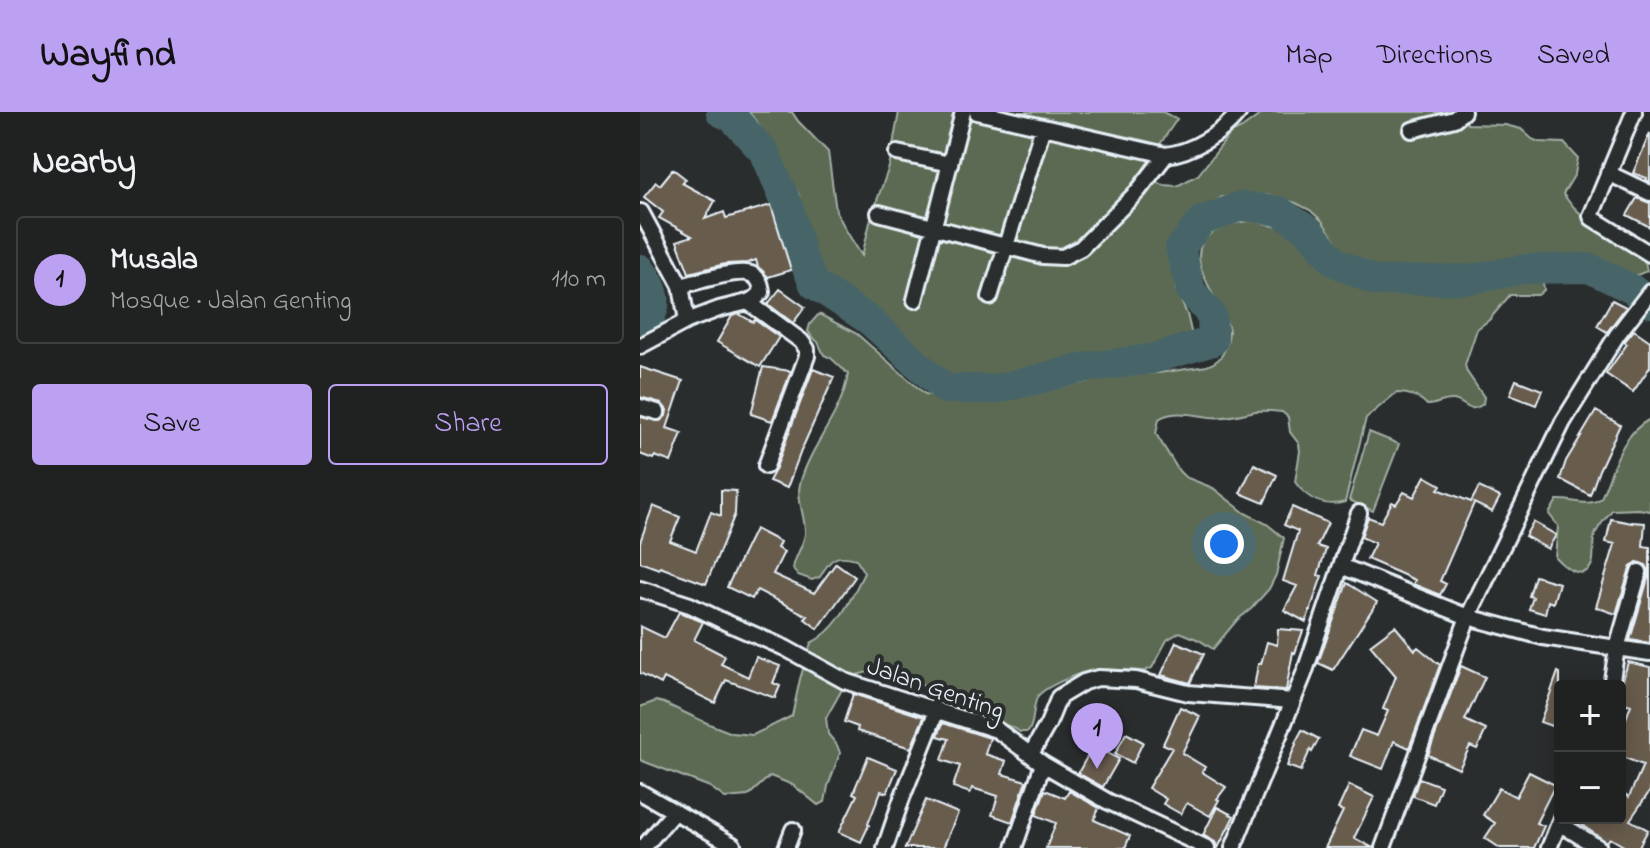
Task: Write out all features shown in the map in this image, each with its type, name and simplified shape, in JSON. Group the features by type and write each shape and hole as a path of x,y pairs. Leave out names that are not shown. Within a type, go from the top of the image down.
{"street":[{"path":"915,300 963,112"},
{"path":"977,112 1166,155 1201,144 1234,120 1239,112"},
{"path":"1412,130 1454,119 1463,112"},
{"path":"1634,112 1592,218 1650,254"},
{"path":"990,297 1043,127"},
{"path":"897,153 950,164"},
{"path":"879,213 1005,247 1043,256 1063,257 1087,243 1138,191 1166,155"},
{"path":"1608,173 1650,193"},
{"path":"641,212 681,286 687,321"},
{"path":"640,346 687,321 748,302 762,292 761,284 750,273 681,286"},
{"path":"1383,848 1468,617 1563,422 1617,335 1650,292"},
{"path":"748,302 801,341 807,349 766,466"},
{"path":"640,407 657,412"},
{"path":"1233,848 1304,674 1359,513"},
{"path":"1341,566 1468,617 1543,637 1650,653"},
{"path":"1612,680 1617,648 1639,572"},
{"name":"Jalan Genting","path":"640,589 690,605 785,648 845,681 997,730 1043,764 1107,801 1207,848"},
{"path":"1031,754 1059,697 1084,682 1098,678 1136,680 1188,693 1293,701"},
{"path":"885,848 937,710"},
{"path":"1014,848 1043,764"},
{"path":"640,792 733,845 731,848"},
{"path":"643,848 674,812"},
{"path":"1549,848 1558,824"},
{"path":"1566,824 1599,848"},
{"path":"786,848 793,830"}],"green space":[{"path":"749,112 792,112 828,152 836,211 862,256 872,214 889,167 899,112 1163,112 1177,119 1138,177 1177,186 1198,175 1231,133 1264,112 1465,112 1467,124 1505,125 1521,129 1539,142 1564,143 1578,158 1575,174 1563,194 1580,213 1619,244 1644,257 1647,271 1635,276 1595,263 1567,259 1517,265 1375,271 1345,261 1322,221 1296,203 1267,195 1222,197 1191,218 1172,259 1176,290 1187,314 1193,340 1187,344 1085,360 1070,366 996,379 955,379 915,354 899,333 869,306 827,284 805,239 799,195 781,165 773,144"},
{"path":"1254,221 1283,228 1302,240 1339,273 1361,283 1404,293 1428,293 1533,275 1540,276 1544,290 1538,295 1510,295 1477,329 1465,365 1484,397 1483,404 1470,408 1450,400 1427,405 1413,396 1396,393 1366,418 1345,502 1330,504 1317,501 1295,482 1299,444 1290,432 1288,417 1282,412 1259,411 1216,417 1177,413 1159,419 1156,434 1185,477 1213,488 1284,538 1276,575 1269,589 1213,649 1180,632 1167,640 1152,668 1145,671 1095,670 1065,680 1038,696 1028,732 1020,732 985,718 937,691 907,679 868,672 849,677 826,718 828,734 840,753 825,802 818,805 793,785 770,776 748,796 725,798 710,787 640,760 640,707 656,701 732,733 753,735 792,716 811,643 836,622 864,573 856,559 843,557 834,559 820,577 812,580 798,575 793,569 805,534 800,484 811,456 833,417 848,374 824,355 808,331 819,314 857,334 925,394 958,399 1012,398 1118,375 1207,366 1222,355 1229,331 1201,267 1199,254 1202,243 1222,228"},
{"path":"1650,419 1650,511 1612,510 1595,534 1593,561 1588,570 1579,573 1568,568 1555,557 1558,526 1549,514 1557,500 1586,503 1601,498 1625,443"},
{"path":"1369,432 1399,444 1373,511 1349,500"}],"building":[{"path":"1650,133 1650,182 1633,173"},
{"path":"673,169 686,179 682,183 715,201 705,219 724,212 726,218 771,205 791,270 768,277 758,267 756,260 689,273 677,241 692,236 659,218 663,212 644,197 656,182 660,185"},
{"path":"1637,198 1650,203 1650,227 1627,215"},
{"path":"780,289 805,307 793,323 768,304"},
{"path":"1612,300 1626,307 1607,332 1597,326"},
{"path":"739,314 753,322 755,320 779,337 760,367 717,342 732,316"},
{"path":"1634,330 1650,341 1650,367 1633,392 1606,374"},
{"path":"640,367 683,381 667,428 682,433 671,462 640,454 640,417 660,421 667,410 661,403 640,397"},
{"path":"763,367 791,371 772,421 751,414"},
{"path":"813,369 834,377 787,488 769,481"},
{"path":"1516,380 1542,390 1536,405 1510,395"},
{"path":"1596,411 1620,425 1590,495 1560,479 1566,461"},
{"path":"1254,464 1277,475 1264,503 1240,493"},
{"path":"1425,476 1441,485 1438,489 1471,502 1479,487 1500,497 1492,512 1474,503 1440,581 1446,584 1440,595 1367,559 1375,543 1361,537 1368,517 1381,522 1392,502 1396,504 1404,492 1414,497"},
{"path":"721,490 736,491 735,514 706,584 640,562 640,542 653,506 680,517 670,541 696,551 711,512 721,516"},
{"path":"1292,507 1328,523 1317,546 1326,549 1318,575 1322,576 1306,622 1284,610 1297,586 1283,581 1298,531 1284,525"},
{"path":"1611,519 1645,523 1643,546 1650,547 1650,643 1630,640 1649,575 1646,565 1637,562 1630,568 1616,614 1596,607 1615,544 1606,542"},
{"path":"1533,522 1556,535 1548,549 1525,536"},
{"path":"755,529 780,542 777,548 784,552 773,574 814,593 836,563 855,577 818,629 805,619 808,616 757,590 752,599 727,587"},
{"path":"1535,576 1559,583 1553,603 1548,601 1545,614 1529,609"},
{"path":"1347,583 1377,602 1333,670 1318,663"},
{"path":"679,612 703,622 694,640 725,656 721,664 748,677 756,657 780,666 773,683 780,686 775,698 726,680 715,703 664,678 661,684 640,673 640,626 665,638"},
{"path":"1395,626 1415,650 1418,647 1440,665 1409,748 1394,741 1383,769 1350,756 1361,730 1377,736 1388,711 1383,709 1396,676 1370,645"},
{"path":"1278,629 1303,631 1293,652 1286,690 1254,688 1258,664 1261,664 1267,642 1277,645"},
{"path":"1176,642 1204,654 1190,683 1161,675"},
{"path":"1628,662 1650,667 1650,791 1630,820 1648,830 1638,848 1627,848 1610,838 1607,842 1583,826 1626,824 1626,795 1629,797 1643,765 1626,758 1626,718 1631,705 1626,704 1626,680 1623,680"},
{"path":"1461,666 1485,677 1465,720 1486,730 1477,749 1470,746 1459,769 1428,755"},
{"path":"1554,683 1554,727 1540,722"},
{"path":"853,694 924,717 911,748 857,731 858,727 844,722"},
{"path":"1180,707 1200,716 1182,753 1205,767 1202,772 1226,787 1210,816 1187,803 1181,814 1163,804 1166,799 1148,788 1172,748 1163,744"},
{"path":"943,723 990,738 985,754 1006,761 1002,774 1026,781 1012,822 992,815 998,796 972,788 970,793 953,787 960,766 942,760 949,739 938,736"},
{"path":"1302,730 1319,739 1312,752 1310,750 1301,771 1287,766"},
{"path":"1126,733 1143,742 1133,763 1115,754"},
{"path":"1093,746 1119,759 1103,787 1078,773"},
{"path":"868,757 897,769 887,793 881,791 861,842 839,832 857,795 853,793"},
{"path":"1529,772 1554,784 1536,823 1544,826 1534,848 1500,848 1485,838 1495,823 1483,815 1499,788 1516,797"},
{"path":"1419,778 1441,786 1434,804 1413,796"},
{"path":"1349,785 1374,797 1354,838 1373,848 1325,848 1343,811 1338,809"},
{"path":"1045,790 1065,798 1069,791 1099,808 1094,820 1130,836 1125,848 1046,848 1056,823 1036,815"},
{"path":"926,800 958,813 943,848 905,848"},
{"path":"1217,807 1234,816 1218,848 1215,842 1203,835"}],"waterway":[{"path":"721,112 732,117 765,153 789,209 801,254 814,284 869,320 945,389 996,389 1088,367 1152,359 1213,341 1212,316 1191,291 1180,248 1202,221 1241,206 1279,211 1309,231 1335,262 1375,281 1471,279 1525,269 1589,268 1632,289 1650,303"},
{"path":"640,269 650,284 654,299 652,313 640,327"}],"place":[{"name":"Musala","path":"1097,769"}]}
